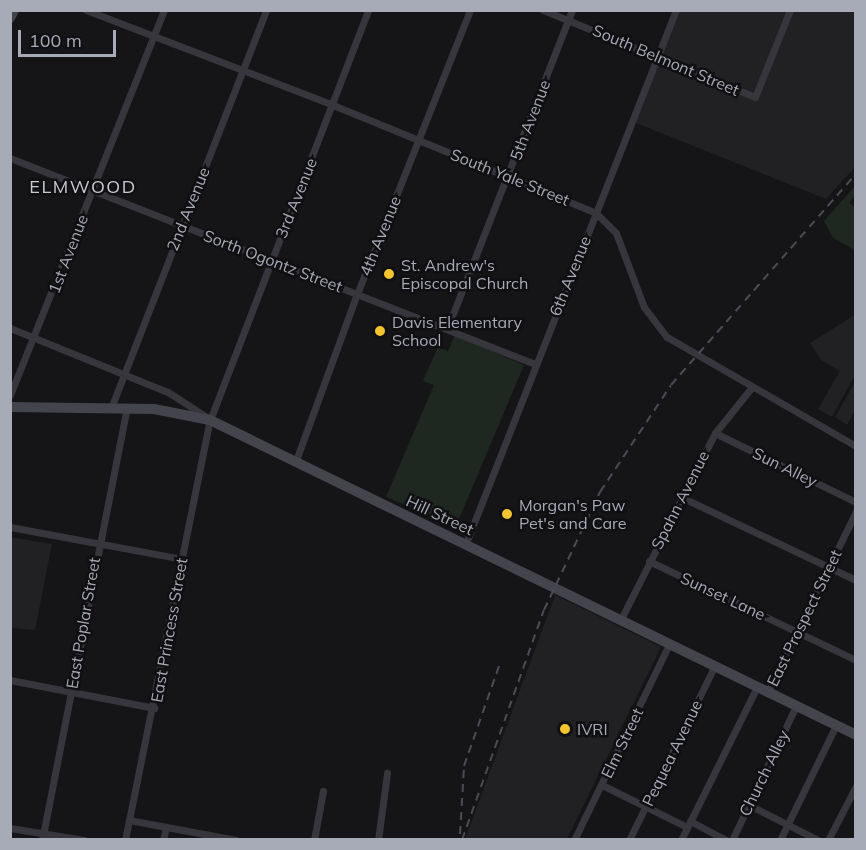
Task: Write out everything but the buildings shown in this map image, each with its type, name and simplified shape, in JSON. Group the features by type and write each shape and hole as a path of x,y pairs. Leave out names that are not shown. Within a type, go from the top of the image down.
{"main road":[{"path":"10,18 14,10"},
{"path":"10,407 165,410 210,420"},
{"name":"Hill Street","path":"210,420 295,463 466,543 668,646 855,735"}],"street":[{"name":"South Yale Street","path":"86,10 242,72 333,105 596,213 623,246 654,322 667,337 855,446"},
{"name":"1st Avenue","path":"10,395 35,338 164,10"},
{"name":"2nd Avenue","path":"111,408 266,10"},
{"name":"3rd Avenue","path":"210,420 368,10"},
{"name":"4th Avenue","path":"295,463 357,294 470,10"},
{"name":"South Belmont Street","path":"543,10 658,55 755,97 790,10"},
{"name":"5th Avenue","path":"447,329 573,10"},
{"name":"6th Avenue","path":"466,543 676,10"},
{"name":"Sorth Ogontz Street","path":"10,158 535,364"},
{"name":"Hill Street","path":"10,328 186,400 210,420"},
{"name":"Spahn Avenue","path":"620,621 715,433 752,387"},
{"name":"East Poplar Street","path":"43,837 98,544 127,408"},
{"name":"East Princess Street","path":"125,840 154,708 210,420"},
{"name":"Sun Alley","path":"715,433 855,502"},
{"path":"681,497 855,580"},
{"name":"East Prospect Street","path":"767,693 855,511"},
{"path":"10,527 182,559"},
{"name":"Sunset Lane","path":"649,561 855,660"},
{"name":"Elm Street","path":"574,840 668,646"},
{"name":"Pequea Avenue","path":"629,840 714,667"},
{"path":"10,680 70,694 154,708"},
{"name":"East Prospect Street","path":"681,840 757,687"},
{"name":"Church Alley","path":"732,840 796,706"},
{"path":"780,840 836,726"},
{"path":"378,840 387,773"},
{"path":"602,785 726,840"},
{"path":"828,840 855,786"},
{"path":"314,840 323,791"},
{"path":"749,805 818,840"},
{"path":"129,820 236,840"},
{"path":"163,840 166,826"},
{"path":"10,828 43,837 84,840"}],"shaded area":[{"path":"680,11 855,11 855,167 826,199 636,123"},
{"path":"855,186 855,195 849,203 855,207 855,250 833,238 824,221"},
{"path":"855,315 855,375 832,417 818,409 840,371 821,360 810,343"},
{"path":"455,335 524,365 456,526 386,497 434,385 423,381 438,347 448,351"},
{"path":"855,382 855,410 847,425 835,417"},
{"path":"10,537 52,544 35,630 11,628"},
{"name":"IVRI","path":"555,595 661,647 567,839 465,839"}],"railway":[{"path":"462,840 544,610 600,492 671,385 856,174"},
{"path":"460,834 464,766 500,663"}],"place":[{"name":"St. Andrew's Episcopal Church","path":"389,274"},
{"name":"Davis Elementary School","path":"380,331"},
{"name":"Morgan's Paw Pet's and Care","path":"507,514"},
{"name":"IVRI","path":"565,729"}],"district":[{"name":"ELMWOOD","path":"83,187"}]}
